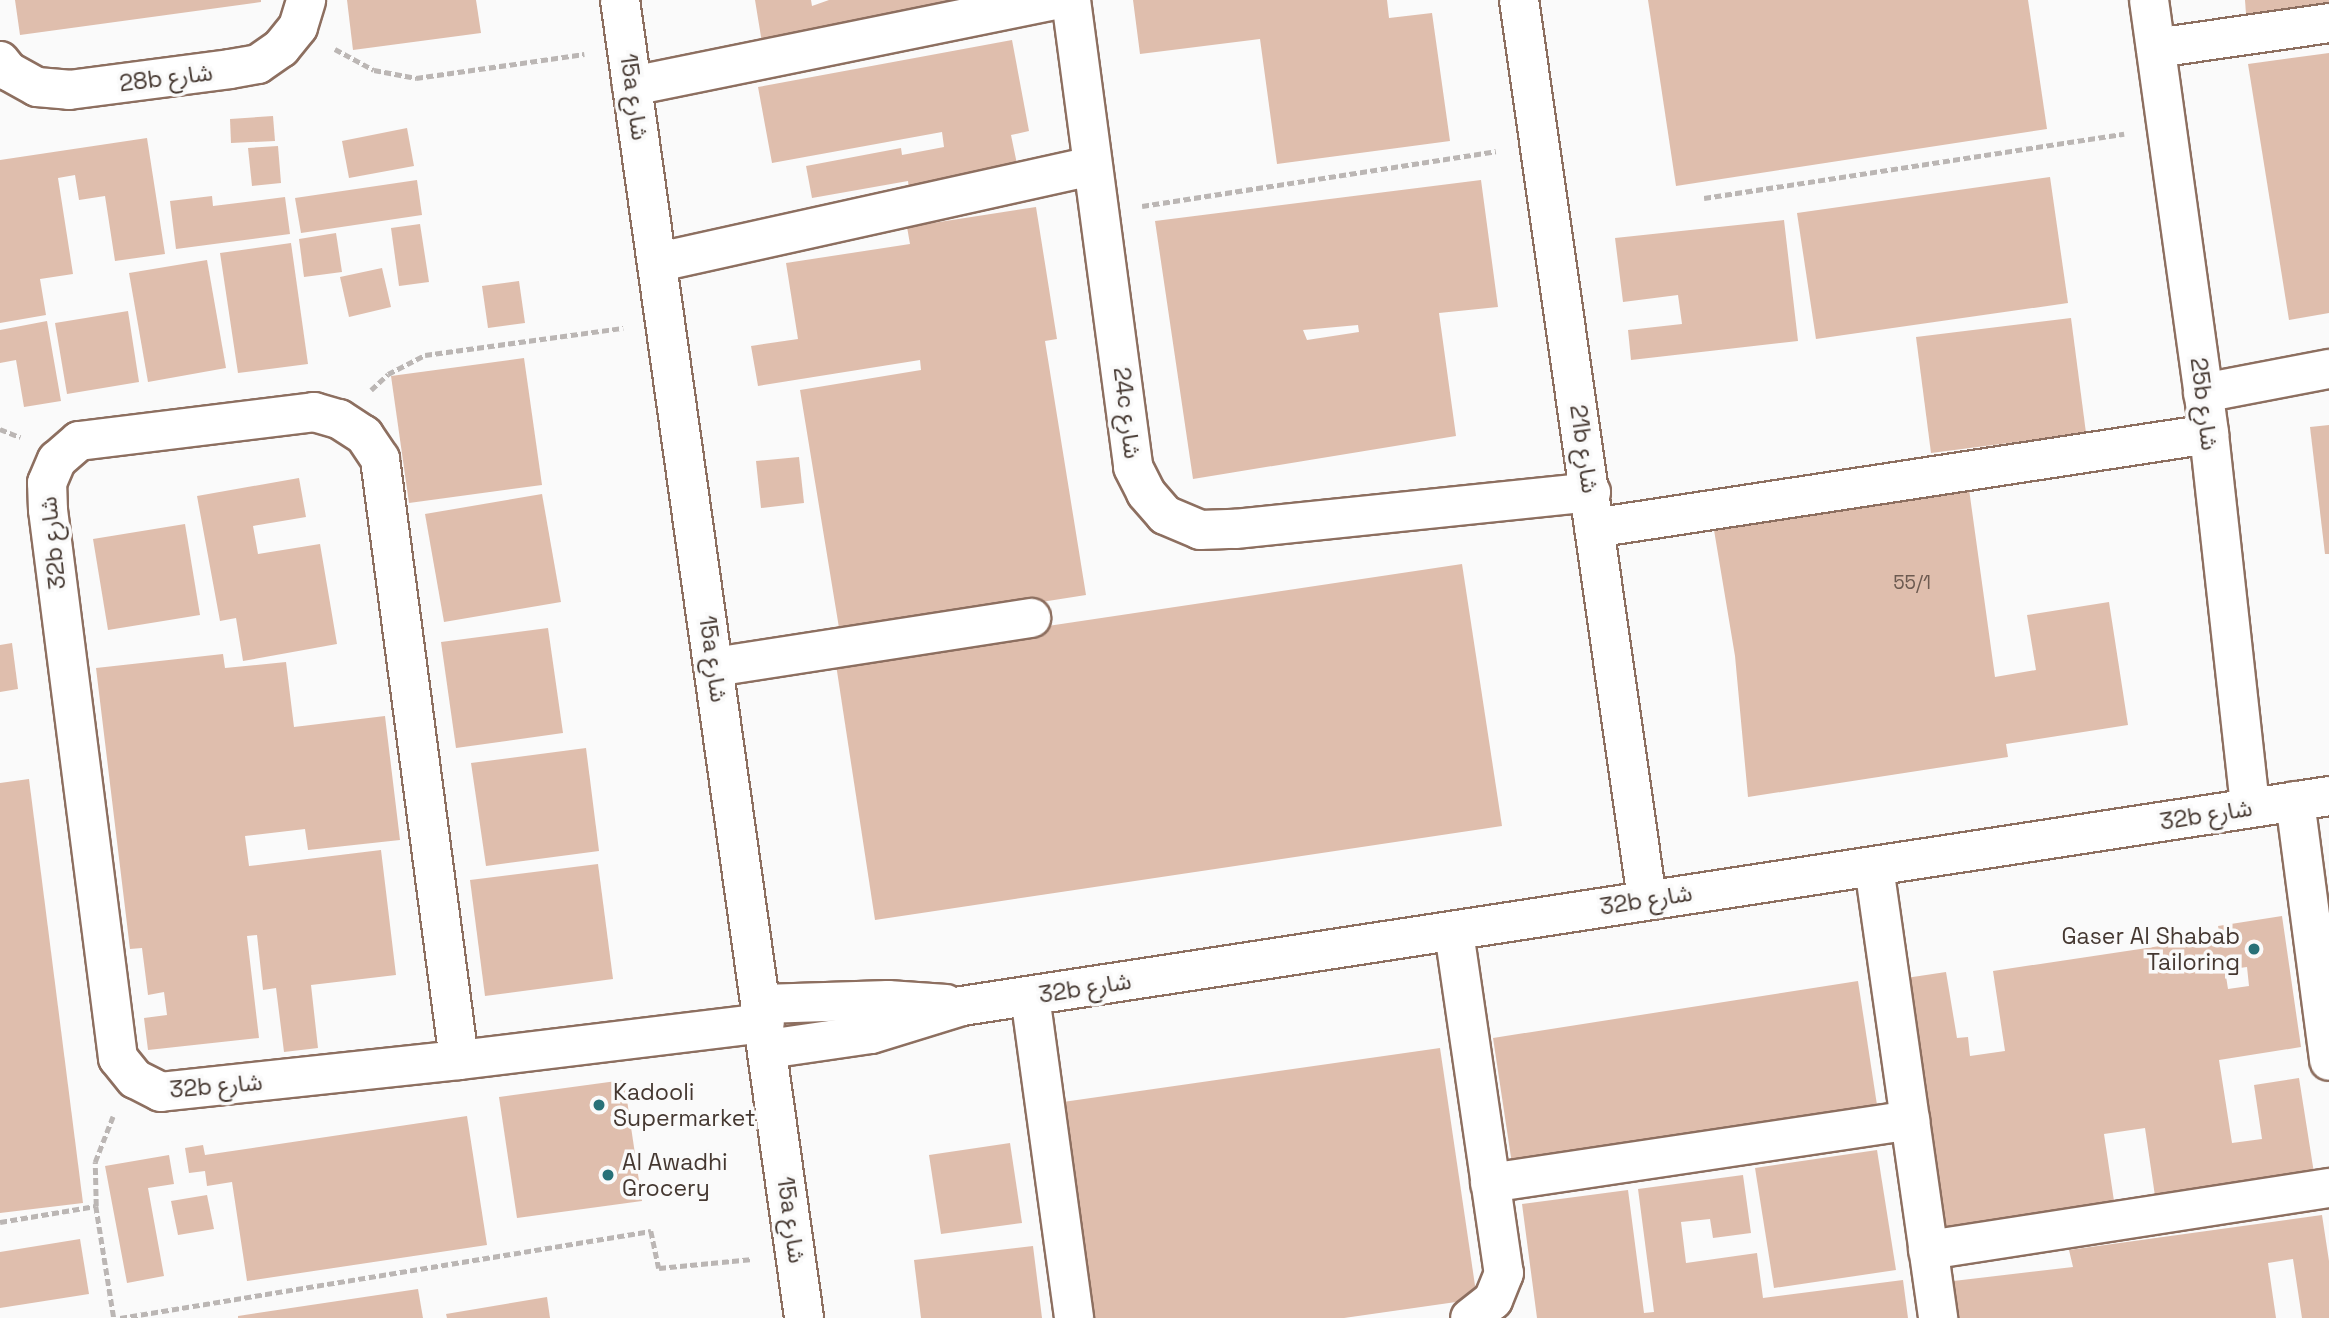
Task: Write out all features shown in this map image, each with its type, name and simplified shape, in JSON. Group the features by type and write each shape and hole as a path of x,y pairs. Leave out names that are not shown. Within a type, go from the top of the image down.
{"street":[{"name":"15a شارع","path":"620,0 659,262 665,322 804,1318"},
{"path":"632,86 1055,0"},
{"name":"24c شارع","path":"1071,0 1133,467 1146,493 1166,514 1200,530 1592,510 2209,434"},
{"name":"21b شارع","path":"1519,0 1647,899"},
{"name":"25b شارع","path":"2149,0 2209,434 2250,808"},
{"name":"28b شارع","path":"0,61 8,71 37,86 69,90 258,64 281,48 302,14"},
{"path":"2156,48 2329,23"},
{"path":"659,262 1093,166"},
{"path":"2203,393 2329,369"},
{"name":"32b شارع","path":"459,1060 387,487 380,459 369,443 339,419 314,412 79,441 57,460 47,483 112,1032 118,1058 135,1079 161,1092 189,1091 765,1025 888,1000 962,1006 2312,798"},
{"path":"714,667 1031,618"},
{"path":"2312,798 2329,1061"},
{"path":"1874,867 1938,1318"},
{"path":"1454,932 1504,1273 1493,1300 1470,1318"},
{"path":"1030,996 1074,1318"},
{"path":"1490,1183 1910,1120"},
{"path":"1928,1250 2329,1188"}],"path":[{"path":"302,14 374,70 416,78 627,48"},
{"path":"1704,198 2167,128"},
{"path":"1100,212 1540,144"},
{"path":"339,419 388,374 425,355 665,322"},
{"path":"114,1318 96,1206 94,1162 99,1141 135,1079"},
{"path":"0,1222 96,1206"},
{"path":"120,1318 651,1231 659,1268 796,1255"}],"building":[{"path":"15,0 261,0 261,2 20,35"},
{"path":"347,0 476,0 481,33 353,50"},
{"path":"755,0 811,0 812,6 829,0 1003,0 762,43"},
{"path":"1133,0 1387,0 1389,18 1432,13 1450,141 1277,164 1260,39 1140,54"},
{"path":"1648,0 2028,0 2047,129 1676,186"},
{"path":"2245,0 2329,0 2329,4 2246,14"},
{"path":"1012,40 1029,131 1011,135 1018,169 909,189 908,181 812,198 806,166 901,148 902,155 944,147 942,132 772,163 758,87"},
{"path":"2329,53 2329,313 2289,320 2248,64"},
{"path":"273,116 275,141 231,143 230,119"},
{"path":"407,128 414,166 349,178 342,141"},
{"path":"147,138 165,254 115,261 105,196 79,200 75,175 58,178 73,274 40,279 46,315 0,323 0,160"},
{"path":"278,146 281,183 252,186 248,148"},
{"path":"2050,177 2068,303 1816,339 1797,213"},
{"path":"417,180 422,215 301,233 295,198"},
{"path":"1481,180 1498,307 1439,313 1456,436 1193,479 1155,221","holes":["1358,325 1359,332 1307,340 1303,330"]},
{"path":"212,196 213,206 285,197 290,234 176,249 170,201"},
{"path":"1036,207 1057,339 1045,341 1086,595 840,634 800,390 921,370 920,360 758,386 751,346 798,339 786,263 910,244 907,227"},
{"path":"1784,220 1798,341 1631,360 1628,330 1682,324 1678,295 1623,302 1615,238"},
{"path":"420,224 429,282 399,286 391,228"},
{"path":"336,233 342,272 304,277 299,239"},
{"path":"291,243 308,364 238,373 220,253"},
{"path":"207,260 226,368 148,382 129,273"},
{"path":"382,268 391,307 349,317 340,277"},
{"path":"519,281 525,323 488,328 482,286"},
{"path":"128,311 139,382 67,394 55,323"},
{"path":"2071,318 2086,433 1931,453 1916,337"},
{"path":"47,321 61,401 24,407 16,360 0,363 0,330"},
{"path":"524,358 542,485 409,503 391,376"},
{"path":"2329,425 2329,554 2325,554 2310,427"},
{"path":"799,457 804,503 761,508 756,461"},
{"path":"299,478 306,517 253,526 258,554 320,544 337,644 243,661 236,618 220,621 197,496"},
{"path":"1969,489 1995,677 2036,670 2027,615 2109,602 2128,725 2006,744 2008,757 1748,797 1735,656 1714,530"},
{"path":"542,494 561,602 444,622 425,514"},
{"path":"185,524 200,615 108,630 93,539"},
{"path":"1462,564 1502,826 875,920 835,658"},
{"path":"548,628 563,733 456,748 441,642"},
{"path":"12,643 18,689 0,692 0,645"},
{"path":"223,654 225,668 286,662 294,727 385,716 400,840 308,850 305,829 245,836 249,866 381,850 396,975 311,985 318,1048 284,1052 276,988 263,990 257,935 247,936 259,1038 148,1050 144,1018 167,1015 164,992 148,995 142,948 130,949 96,668"},
{"path":"586,748 599,851 486,866 471,763"},
{"path":"29,779 83,1203 0,1213 0,783"},
{"path":"598,864 613,979 485,996 470,880"},
{"path":"2282,916 2301,1047 2219,1060 2232,1143 2262,1139 2254,1085 2299,1078 2314,1173 2155,1196 2145,1128 2104,1134 2114,1201 1944,1227 1906,978 1946,972 1957,1038 1968,1037 1970,1056 2005,1051 1993,971 2220,937 2218,926","holes":["2247,967 2249,986 2228,989 2225,970"]},
{"path":"1858,981 1877,1105 1512,1164 1493,1038"},
{"path":"1440,1048 1477,1299 1344,1318 1095,1318 1063,1102"},
{"path":"624,1080 642,1201 517,1218 499,1097"},
{"path":"467,1116 487,1245 247,1281 232,1182 207,1186 205,1171 189,1173 185,1148 203,1145 205,1155"},
{"path":"1010,1143 1022,1223 941,1234 929,1155"},
{"path":"1877,1150 1896,1270 1774,1288 1755,1168"},
{"path":"169,1155 174,1184 148,1188 164,1276 127,1283 105,1166"},
{"path":"1743,1175 1751,1233 1713,1238 1710,1219 1681,1222 1686,1263 1757,1253 1763,1298 1903,1280 1908,1318 1537,1318 1522,1204 1628,1190 1644,1313 1654,1312 1638,1189"},
{"path":"207,1195 214,1229 178,1235 171,1201"},
{"path":"2322,1215 2329,1261 2329,1318 2302,1318 2293,1259 2268,1263 2276,1318 1949,1318 1945,1282 2073,1267 2069,1250"},
{"path":"80,1239 89,1294 0,1308 0,1252"},
{"path":"1033,1246 1042,1318 921,1318 914,1260"},
{"path":"418,1289 423,1318 238,1318 238,1316"},
{"path":"547,1297 550,1318 447,1318 446,1314"}],"place":[{"name":"Gaser Al Shabab Tailoring","path":"2254,949"},
{"name":"Kadooli Supermarket","path":"599,1105"},
{"name":"Al Awadhi Grocery","path":"608,1175"}]}
